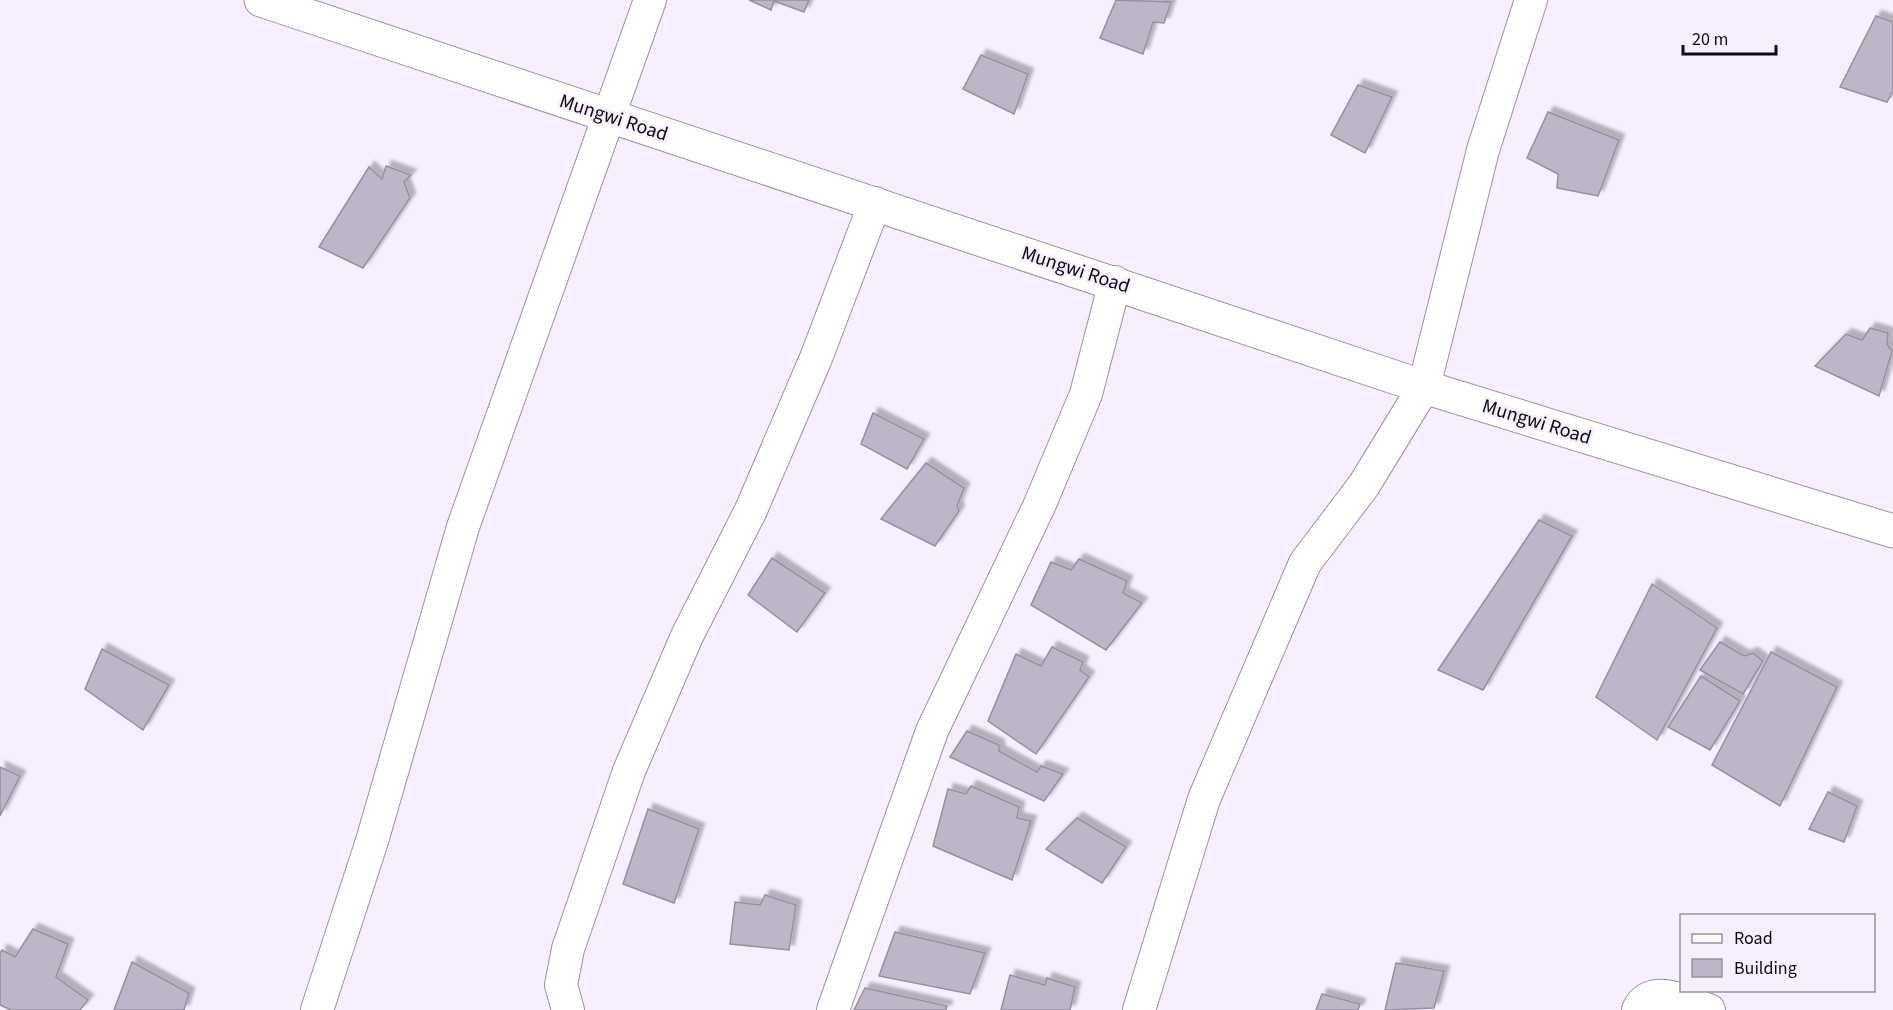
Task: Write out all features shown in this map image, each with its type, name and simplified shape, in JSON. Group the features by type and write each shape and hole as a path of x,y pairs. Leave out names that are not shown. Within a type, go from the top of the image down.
{"main road":[{"name":"Mungwi Road","path":"278,3 1424,387 1893,531"}],"street":[{"path":"317,1010 372,841 463,526 607,115 650,0"},
{"path":"1139,1010 1204,800 1305,563 1364,485 1424,387 1483,150 1531,0"},
{"path":"568,1010 561,985 568,949 629,771 687,636 751,510 816,358 875,203"},
{"path":"832,1010 933,731 1035,514 1086,394 1115,282"},
{"path":"1638,1010 1651,997 1667,995 1709,1010"}],"building":[{"path":"749,0 809,0 804,12 774,1 771,10"},
{"path":"1116,0 1171,2 1164,23 1153,22 1143,54 1100,38"},
{"path":"1876,16 1893,22 1893,91 1887,102 1840,87"},
{"path":"981,55 1028,74 1014,114 963,89"},
{"path":"1358,85 1392,97 1365,153 1331,135"},
{"path":"1548,112 1619,140 1598,196 1557,188 1558,174 1527,158"},
{"path":"386,166 411,175 404,182 410,198 363,268 319,247 369,167 382,179"},
{"path":"1870,328 1888,333 1887,344 1892,351 1879,396 1815,366 1846,334 1862,340"},
{"path":"873,413 924,439 907,469 861,444"},
{"path":"926,463 964,488 957,506 959,511 935,546 881,519"},
{"path":"1539,520 1572,536 1483,690 1438,670"},
{"path":"772,558 825,593 797,632 748,595"},
{"path":"1079,559 1127,581 1123,593 1142,603 1106,650 1031,605 1051,562 1071,570"},
{"path":"1652,584 1717,628 1657,740 1596,697"},
{"path":"1720,642 1744,656 1753,653 1763,661 1743,694 1700,670"},
{"path":"1052,647 1083,662 1080,670 1089,677 1036,754 988,721 1016,654 1041,666"},
{"path":"102,649 169,685 143,730 85,689"},
{"path":"1771,652 1837,687 1780,806 1712,765"},
{"path":"1701,676 1740,701 1710,750 1668,727"},
{"path":"967,731 999,745 999,751 1037,772 1041,766 1063,774 1044,801 950,757"},
{"path":"0,767 20,776 0,816"},
{"path":"971,786 1019,807 1017,818 1031,821 1012,880 933,846 948,789 966,794"},
{"path":"1828,792 1857,806 1844,842 1809,829"},
{"path":"648,809 699,829 674,903 623,884"},
{"path":"1077,818 1126,847 1102,883 1046,849"},
{"path":"765,895 796,905 789,950 730,944 735,902 760,905"},
{"path":"33,929 68,944 56,977 88,1000 80,1010 11,1010 0,1005 0,953 2,950 15,957"},
{"path":"895,932 985,953 970,994 879,976"},
{"path":"132,962 189,993 184,1010 114,1010"},
{"path":"1396,963 1444,971 1434,1008 1385,1010"},
{"path":"1010,975 1045,985 1047,978 1075,987 1070,1010 1001,1010"},
{"path":"865,988 947,1006 946,1010 854,1010"},
{"path":"1322,994 1360,1004 1358,1010 1316,1010"}]}
